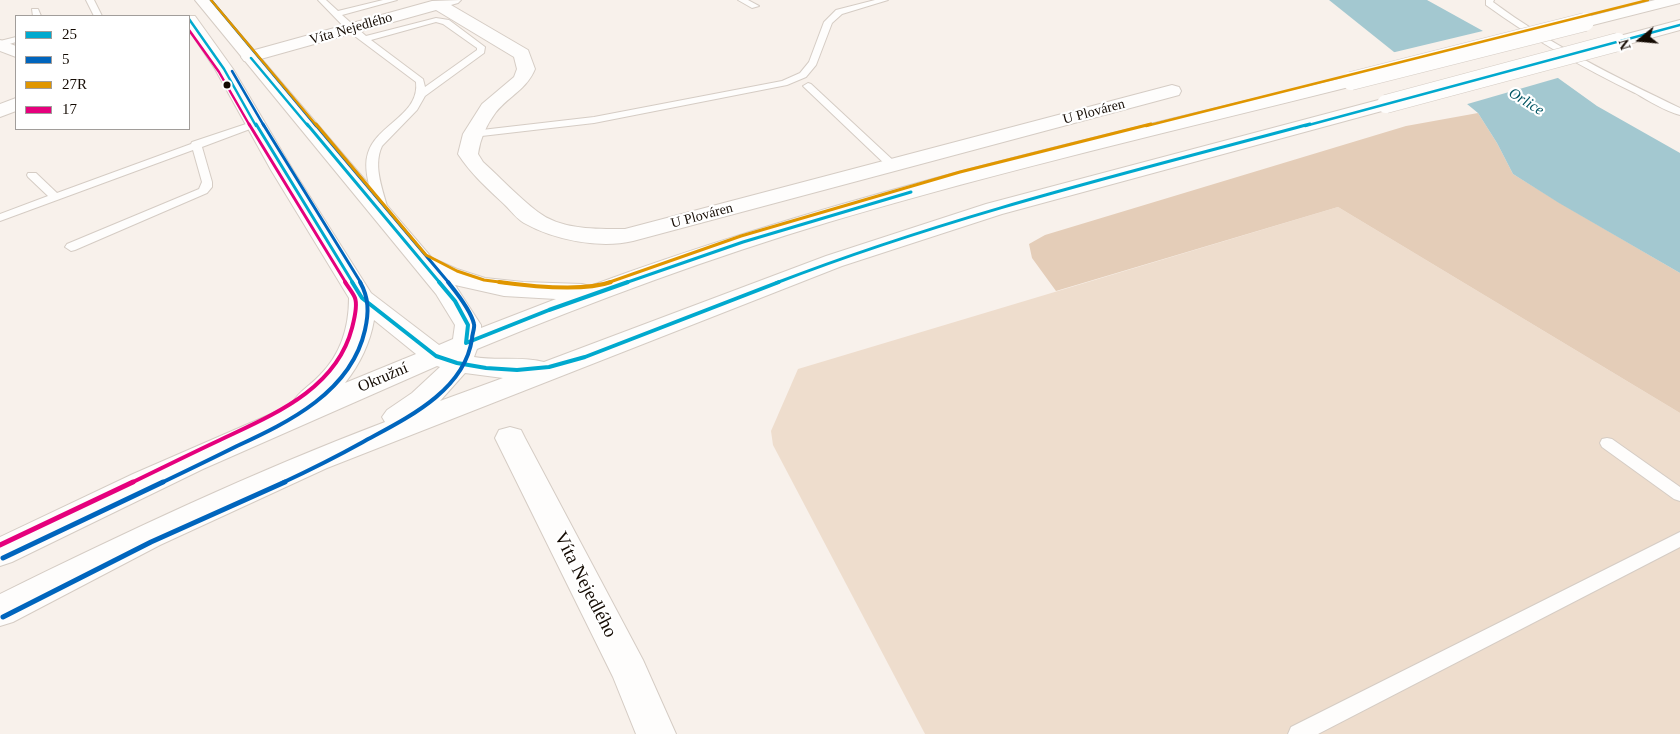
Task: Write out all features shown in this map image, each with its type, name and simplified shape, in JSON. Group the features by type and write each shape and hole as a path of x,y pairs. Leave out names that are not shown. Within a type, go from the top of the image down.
{"main road":[{"path":"203,0 422,260 455,301 468,325 439,386 406,412 316,460"},
{"name":"Okružní","path":"0,552 112,497 272,424 453,354 598,293 743,242 962,178 1674,0"},
{"name":"Víta Nejedlého","path":"250,57 445,2"},
{"name":"U Plováren","path":"445,2 522,54 526,69 522,79 489,108 473,134 468,154 476,166 517,207 531,218 552,227 595,236 625,236 1172,91"},
{"path":"190,20 224,69 255,124 371,306 453,354 486,368 517,370 549,367 585,356"},
{"path":"0,611 148,536 316,460 834,261 916,233 1023,201 1680,25"},
{"path":"0,44 15,52"},
{"path":"0,64 15,60"},
{"path":"0,111 15,104"},
{"path":"422,260 455,278 483,286 525,291 598,293"},
{"path":"272,424 310,400 336,375 347,360 359,331 363,311 371,306"},
{"name":"Víta Nejedlého","path":"510,438 630,672 656,734"}],"lane":[{"path":"90,0 98,15"},
{"path":"322,0 351,28 420,81 421,94"},
{"path":"336,14 393,0"},
{"path":"742,0 755,6"},
{"path":"473,134 594,120 784,83 803,75 813,63 828,22 839,12 884,0"},
{"path":"1490,0 1489,3 1510,19 1608,78 1680,112"},
{"path":"365,39 436,20 446,22 481,47 481,51 421,94 411,109 380,140 373,153 373,166 383,215"},
{"path":"0,44 15,40"},
{"path":"808,86 892,165"},
{"path":"0,218 196,144 255,124"},
{"path":"72,247 203,191 207,187 207,182 196,144"},
{"path":"32,176 55,197"},
{"path":"1607,443 1680,494"},
{"path":"1298,734 1680,539"}],"shaded area":[{"path":"1478,113 1497,143 1513,174 1680,273 1680,413 1338,207 1056,291 1032,258 1029,244 1045,235 1406,126"},
{"path":"1338,207 1680,413 1680,734 925,734 773,445 771,431 798,369"}],"water":[{"name":"Orlice","path":"1329,0 1427,0 1483,31 1558,78 1597,106 1680,153 1680,273 1513,174 1497,143 1478,113 1394,52"}],"pier":[{"path":"1487,30 1561,77 1464,105 1391,53"}],"transit line":[{"name":"5","path":"3,617 151,542 319,466 408,418 428,404 454,378 470,350 474,324 460,297 211,0"},
{"name":"27R","path":"211,0 426,255 457,271 484,280 518,285 597,287 741,236 960,172 1648,0"},
{"name":"25","path":"190,20 224,69 282,170 362,298 436,356 457,363 486,368 517,370 549,367 585,357 834,261 994,209 1680,25"},
{"name":"17","path":"0,545 277,413 308,392 321,380 343,353 350,337 356,300 277,173 219,72 190,31"},
{"name":"25","path":"251,58 455,301 468,325 466,343"},
{"name":"5","path":"3,558 284,424 332,388 345,373 355,357 363,339 368,320 368,299 366,294 232,71"},
{"name":"25","path":"466,343 549,310 743,242 911,192"}]}
